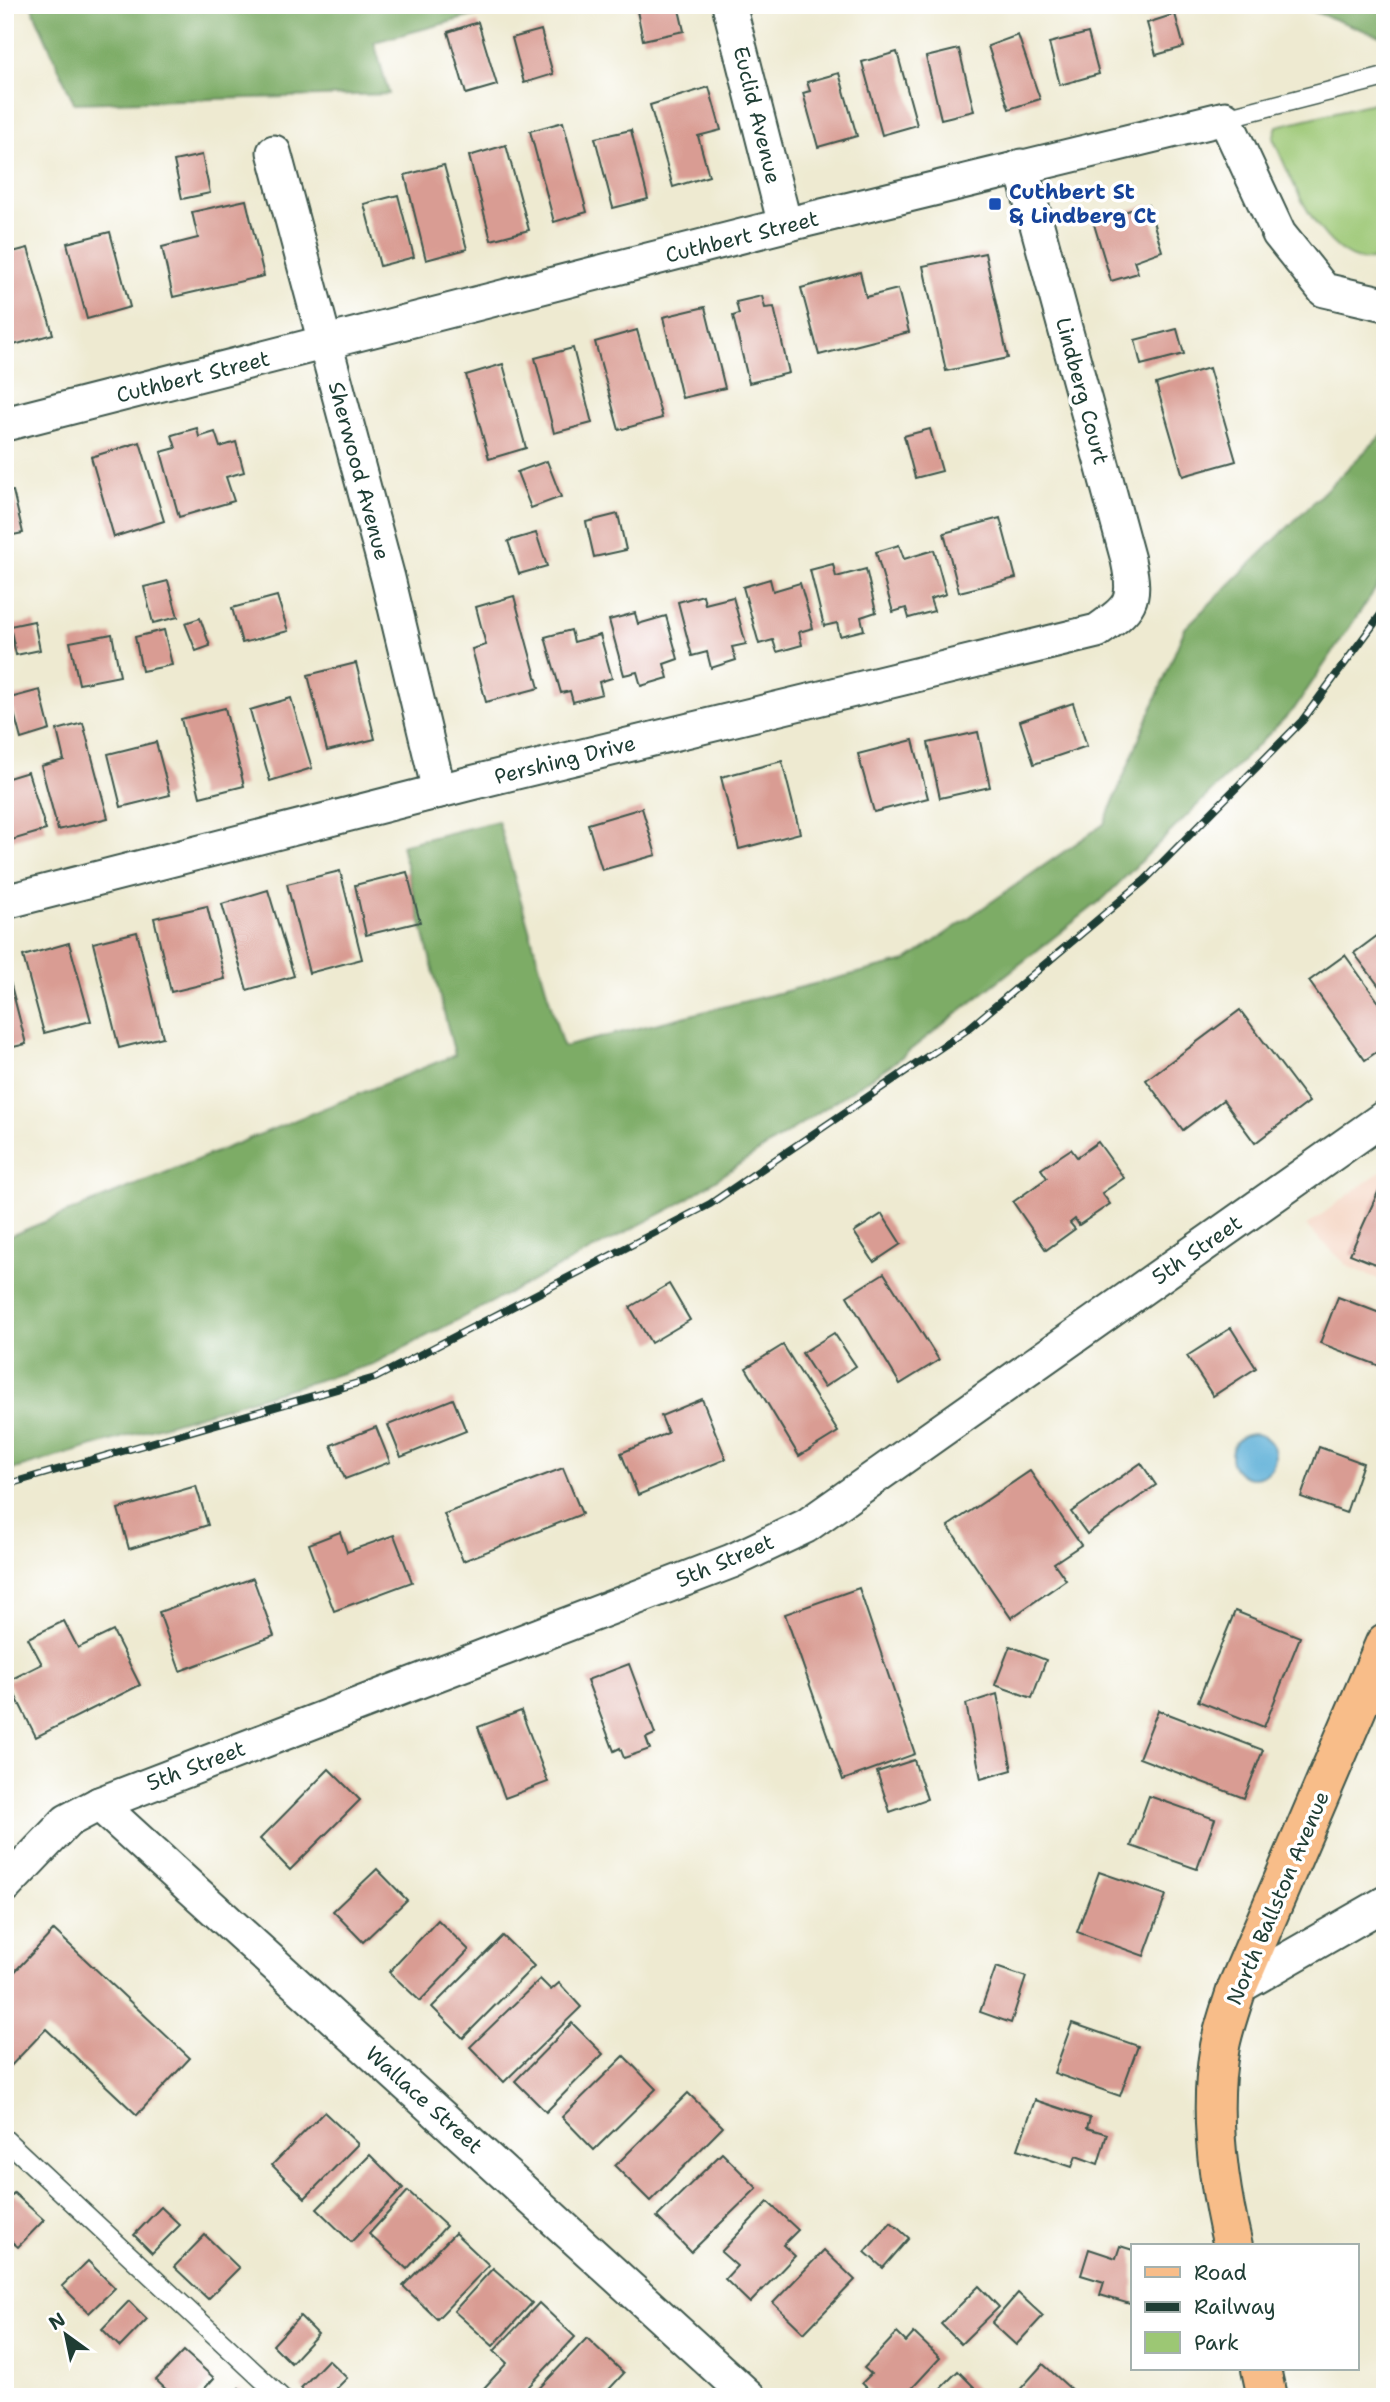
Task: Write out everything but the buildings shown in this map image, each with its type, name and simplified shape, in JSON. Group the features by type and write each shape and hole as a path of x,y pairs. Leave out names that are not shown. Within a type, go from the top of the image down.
{"main road":[{"name":"North Ballston Avenue","path":"1232,2244 1224,2210 1215,2119 1220,2046 1237,1988 1385,1643"},
{"path":"1261,2370 1267,2397"}],"street":[{"name":"Euclid Avenue","path":"729,5 785,225"},
{"name":"Cuthbert Street","path":"5,424 785,225 1225,118"},
{"path":"1225,118 1279,234 1324,290 1385,304"},
{"name":"Sherwood Avenue","path":"274,152 388,578 439,791"},
{"name":"Lindberg Court","path":"1021,166 1128,560 1134,589 1122,614"},
{"name":"Pershing Drive","path":"5,902 439,791 1097,631 1122,614"},
{"name":"5th Street","path":"5,1886 68,1821 99,1804 732,1561 806,1526 1385,1117"},
{"name":"Wallace Street","path":"99,1804 749,2397"},
{"path":"1237,1988 1385,1903"}],"lane":[{"path":"1225,118 1385,77"},
{"path":"5,2139 281,2397"}],"shaded area":[{"path":"1385,1168 1385,1282 1349,1267 1306,1226"}],"green space":[{"path":"31,5 514,5 374,42 389,94 74,103"},
{"path":"1296,5 1385,5 1385,36 1382,37"},
{"path":"1385,100 1385,257 1365,260 1346,254 1329,240 1314,221 1273,138 1277,126"},
{"path":"1385,432 1385,575 1294,709 1104,898 895,1062 676,1206 373,1364 5,1472 5,1238 455,1055 401,845 498,821 563,1047 906,961 1104,824 1185,628"}],"water":[{"path":"1253,1434 1268,1441 1275,1456 1268,1471 1253,1478 1238,1471 1231,1456 1238,1441"}],"railway":[{"path":"5,1485 375,1378 710,1204 968,1029 1145,880 1302,721 1385,609"}],"place":[{"name":"Cuthbert St & Lindberg Ct","path":"995,204"}]}
